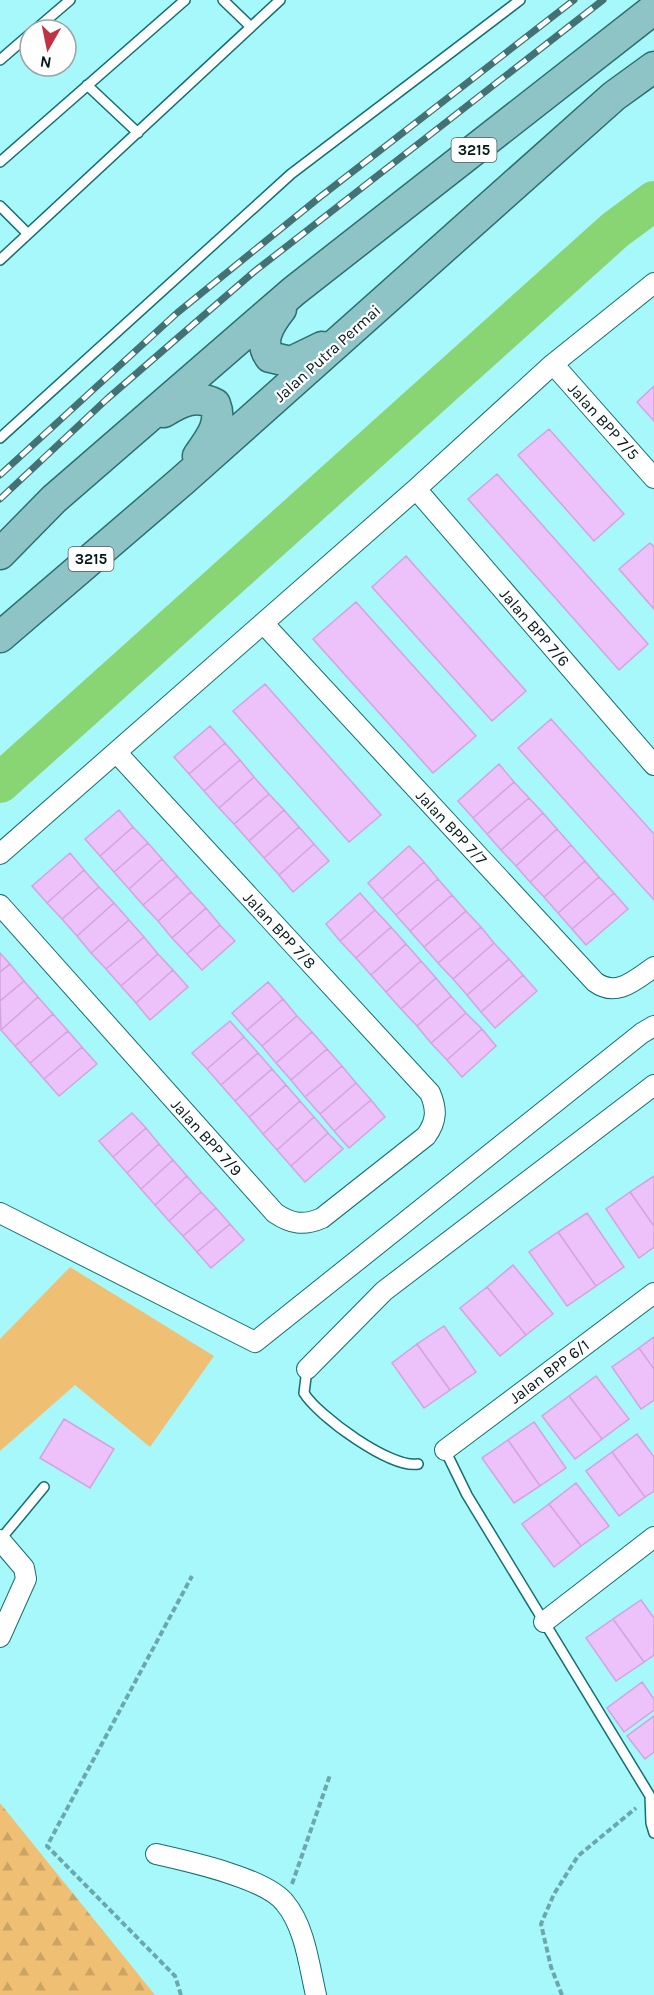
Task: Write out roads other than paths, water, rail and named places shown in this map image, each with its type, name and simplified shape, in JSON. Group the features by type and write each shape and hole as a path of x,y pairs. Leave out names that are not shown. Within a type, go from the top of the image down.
{"main road":[{"name":"3215","path":"0,554 54,499 294,291 654,9"},
{"name":"Jalan Putra Permai","path":"0,637 354,330 614,96 654,68"},
{"path":"294,291 273,319 264,340 264,350 270,357 291,362 354,330"},
{"path":"126,435 181,401 199,398 215,404 219,418 213,433 182,481"}],"street":[{"path":"0,854 416,489 554,364 654,283"},
{"name":"Jalan BPP 7/5","path":"554,364 654,477"},
{"name":"Jalan BPP 7/6","path":"416,489 654,765"},
{"name":"Jalan BPP 7/7","path":"263,622 595,982 603,988 620,989 654,968"},
{"name":"Jalan BPP 7/8","path":"116,752 430,1093 436,1114"},
{"name":"Jalan BPP 7/9","path":"0,905 275,1213 285,1220 297,1224 311,1223 322,1218 426,1136 433,1126 436,1114"},
{"path":"0,1213 255,1342 633,1040 654,1026"},
{"path":"307,1369 384,1291 654,1085"},
{"name":"Jalan BPP 6/1","path":"445,1450 654,1293"},
{"path":"544,1622 654,1537"},
{"path":"0,1540 24,1568 26,1579 0,1637"},
{"path":"156,1854 194,1862 239,1877 265,1888 284,1901 301,1933 316,1995"}],"lane":[{"path":"49,18 70,0"},
{"path":"0,162 185,0"},
{"path":"223,0 251,27"},
{"path":"0,260 280,0"},
{"path":"0,438 291,174 520,0"},
{"path":"0,60 18,44"},
{"path":"87,85 138,133"},
{"path":"0,206 28,234"},
{"path":"307,1369 304,1394 321,1414 383,1454 409,1464 418,1464"},
{"path":"445,1450 467,1495 650,1796 651,1823 654,1833"},
{"path":"0,1540 44,1487"}],"waterway":[{"path":"0,783 615,230 654,201"}],"railway":[{"path":"0,475 177,313 320,197 574,0"},
{"path":"0,499 107,399 255,271 603,0"}]}
